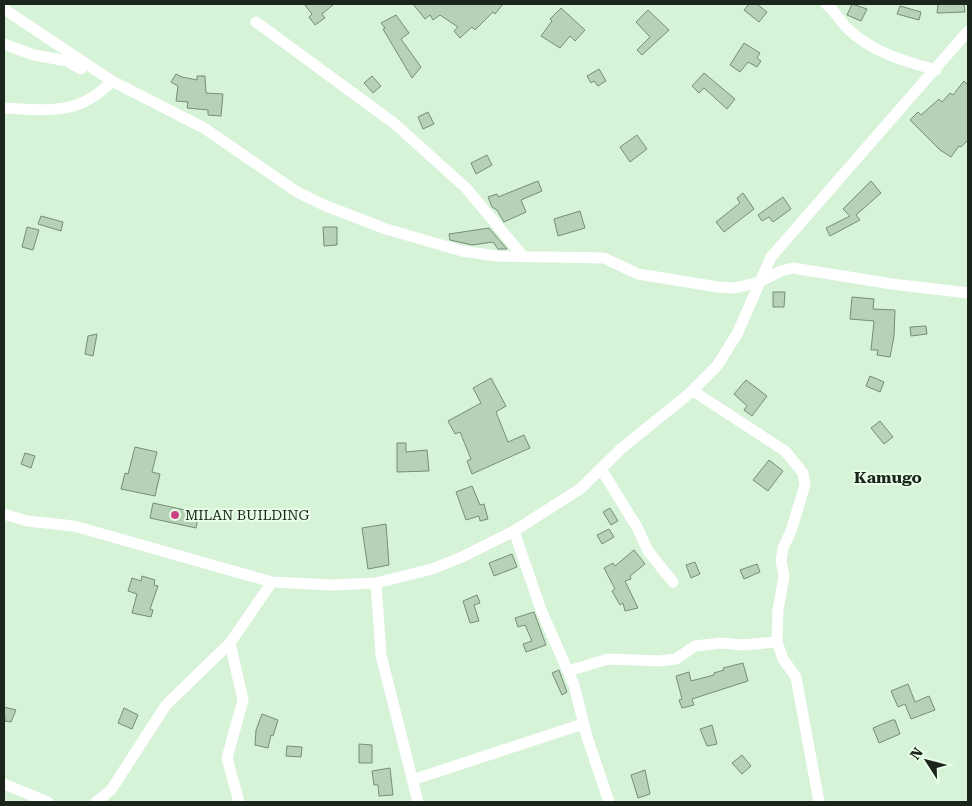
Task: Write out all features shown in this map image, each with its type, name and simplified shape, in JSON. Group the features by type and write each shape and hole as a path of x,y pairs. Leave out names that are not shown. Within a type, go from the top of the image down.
{"street":[{"path":"826,4 864,44 886,54 936,70"},
{"path":"4,9 112,81 204,128 297,192 326,206 386,229 462,251 496,256 604,258 638,274 718,287 735,288 759,282 781,271 793,268 968,294"},
{"path":"256,22 395,124 466,188 522,255"},
{"path":"4,514 27,521 74,526 272,582 332,585 376,583 432,569 462,557 514,531 580,489 622,448 693,391 717,366 737,334 771,257 875,136 936,70 968,31"},
{"path":"4,44 34,55 67,61 101,79 112,81"},
{"path":"4,108 67,108 85,104 99,95 112,81"},
{"path":"693,391 785,451 803,473 805,485 791,531 783,548 781,561 784,576 778,610 777,642 783,659 796,677 819,802"},
{"path":"601,469 636,527 648,551 673,582"},
{"path":"514,531 541,610 574,685 583,724 609,802"},
{"path":"96,802 111,790 166,705 230,643 272,582"},
{"path":"376,583 381,655 418,802"},
{"path":"568,671 608,659 659,661 676,659 695,646 721,643 742,646 777,642"},
{"path":"230,643 243,700 227,758 238,802"},
{"path":"412,780 583,724"},
{"path":"4,784 23,797 48,802"}],"building":[{"path":"304,4 334,4 322,14 325,18 315,25 309,17 312,14"},
{"path":"413,4 503,4 495,14 493,12 475,30 472,27 460,38 454,31 458,27 440,15 433,20 430,15 425,19"},
{"path":"749,4 757,4 767,12 759,22 744,10"},
{"path":"852,4 867,9 861,21 847,15"},
{"path":"938,4 964,4 965,12 937,13"},
{"path":"900,6 921,12 919,20 897,14"},
{"path":"561,8 585,30 575,41 570,36 560,48 541,36 552,21 550,19"},
{"path":"648,10 669,30 642,55 637,50 650,37 636,22"},
{"path":"396,15 409,33 401,39 421,67 412,78 381,23"},
{"path":"744,43 760,53 757,58 761,61 757,67 748,62 740,72 730,65"},
{"path":"599,69 606,81 598,86 594,81 591,83 587,76"},
{"path":"704,73 735,99 727,109 704,88 699,93 692,86"},
{"path":"176,74 197,80 197,76 205,76 206,93 223,94 221,116 208,115 208,110 187,108 188,102 176,101 178,86 171,82"},
{"path":"372,76 381,86 373,93 364,83"},
{"path":"964,81 968,85 968,140 961,147 959,146 951,157 940,150 910,120 918,112 921,115 939,99 942,102 950,93 953,95"},
{"path":"428,112 434,124 423,129 418,117"},
{"path":"637,135 647,149 630,162 620,147"},
{"path":"487,155 492,165 476,174 471,163"},
{"path":"538,181 542,191 521,200 526,212 504,222 497,210 492,207 488,197 497,194 498,197"},
{"path":"871,181 881,193 856,215 860,220 830,236 826,228 850,216 843,209"},
{"path":"743,193 754,209 724,232 716,222 740,203 737,198"},
{"path":"783,197 791,209 773,222 769,217 762,221 758,215"},
{"path":"580,211 585,228 558,236 554,219"},
{"path":"41,216 63,222 61,231 38,224"},
{"path":"27,227 39,230 33,250 22,247"},
{"path":"323,227 337,227 337,245 324,246"},
{"path":"489,228 507,249 498,249 493,242 472,245 450,240 449,234"},
{"path":"773,292 785,292 784,307 773,307"},
{"path":"852,297 874,299 873,309 895,310 894,336 890,357 877,355 878,350 871,350 874,321 850,319"},
{"path":"926,326 927,334 911,336 910,327"},
{"path":"97,334 93,356 85,354 88,336"},
{"path":"870,376 884,382 880,392 866,386"},
{"path":"491,378 506,406 496,412 508,442 524,435 530,448 472,474 467,461 471,459 460,432 455,434 448,421 481,403 473,388"},
{"path":"746,380 767,396 752,416 744,410 747,406 734,394"},
{"path":"880,421 893,437 884,444 871,428"},
{"path":"397,443 406,443 406,452 427,450 429,471 397,472"},
{"path":"135,447 157,452 152,472 160,474 155,496 121,489 125,473 128,474"},
{"path":"25,453 35,456 31,468 21,464"},
{"path":"769,460 783,471 768,491 753,480"},
{"path":"472,486 480,505 484,504 488,519 480,521 479,516 466,520 456,492"},
{"name":"MILAN BUILDING","path":"153,503 199,513 196,528 150,518"},
{"path":"610,508 618,521 611,525 603,512"},
{"path":"386,524 389,565 368,569 362,528"},
{"path":"609,529 614,537 602,544 597,535"},
{"path":"634,550 645,564 630,576 631,579 625,581 638,608 625,611 623,603 620,605 612,591 615,589 604,568 613,563 615,566"},
{"path":"512,554 517,567 494,576 489,563"},
{"path":"695,562 700,574 691,578 686,565"},
{"path":"757,564 760,572 744,579 740,570"},
{"path":"142,576 155,580 154,585 158,586 150,609 153,610 151,617 132,613 137,594 128,591 132,578 141,581"},
{"path":"477,595 480,603 474,605 479,621 470,623 463,601"},
{"path":"534,612 546,645 526,652 523,644 532,641 525,625 518,627 515,618"},
{"path":"743,663 748,681 692,699 694,705 682,708 679,700 682,699 676,676 689,672 691,681 714,675 714,673 724,670 723,668"},
{"path":"559,670 567,692 562,695 552,673"},
{"path":"908,684 915,702 929,696 935,710 911,719 905,704 898,707 891,691"},
{"path":"4,707 16,710 11,722 5,721"},
{"path":"124,708 138,715 132,729 118,723"},
{"path":"262,714 278,720 273,736 271,735 268,748 255,745 256,730"},
{"path":"895,720 900,734 879,743 873,728"},
{"path":"712,725 717,744 707,746 700,729"},
{"path":"359,744 372,745 372,763 359,763"},
{"path":"287,746 302,747 301,757 286,756"},
{"path":"742,755 751,766 742,774 732,763"},
{"path":"390,768 393,795 379,796 378,785 374,785 372,771"},
{"path":"645,770 650,794 638,798 631,775"}],"place":[{"name":"MILAN BUILDING","path":"175,515"}],"district":[{"name":"Kamugo","path":"888,477"}]}
